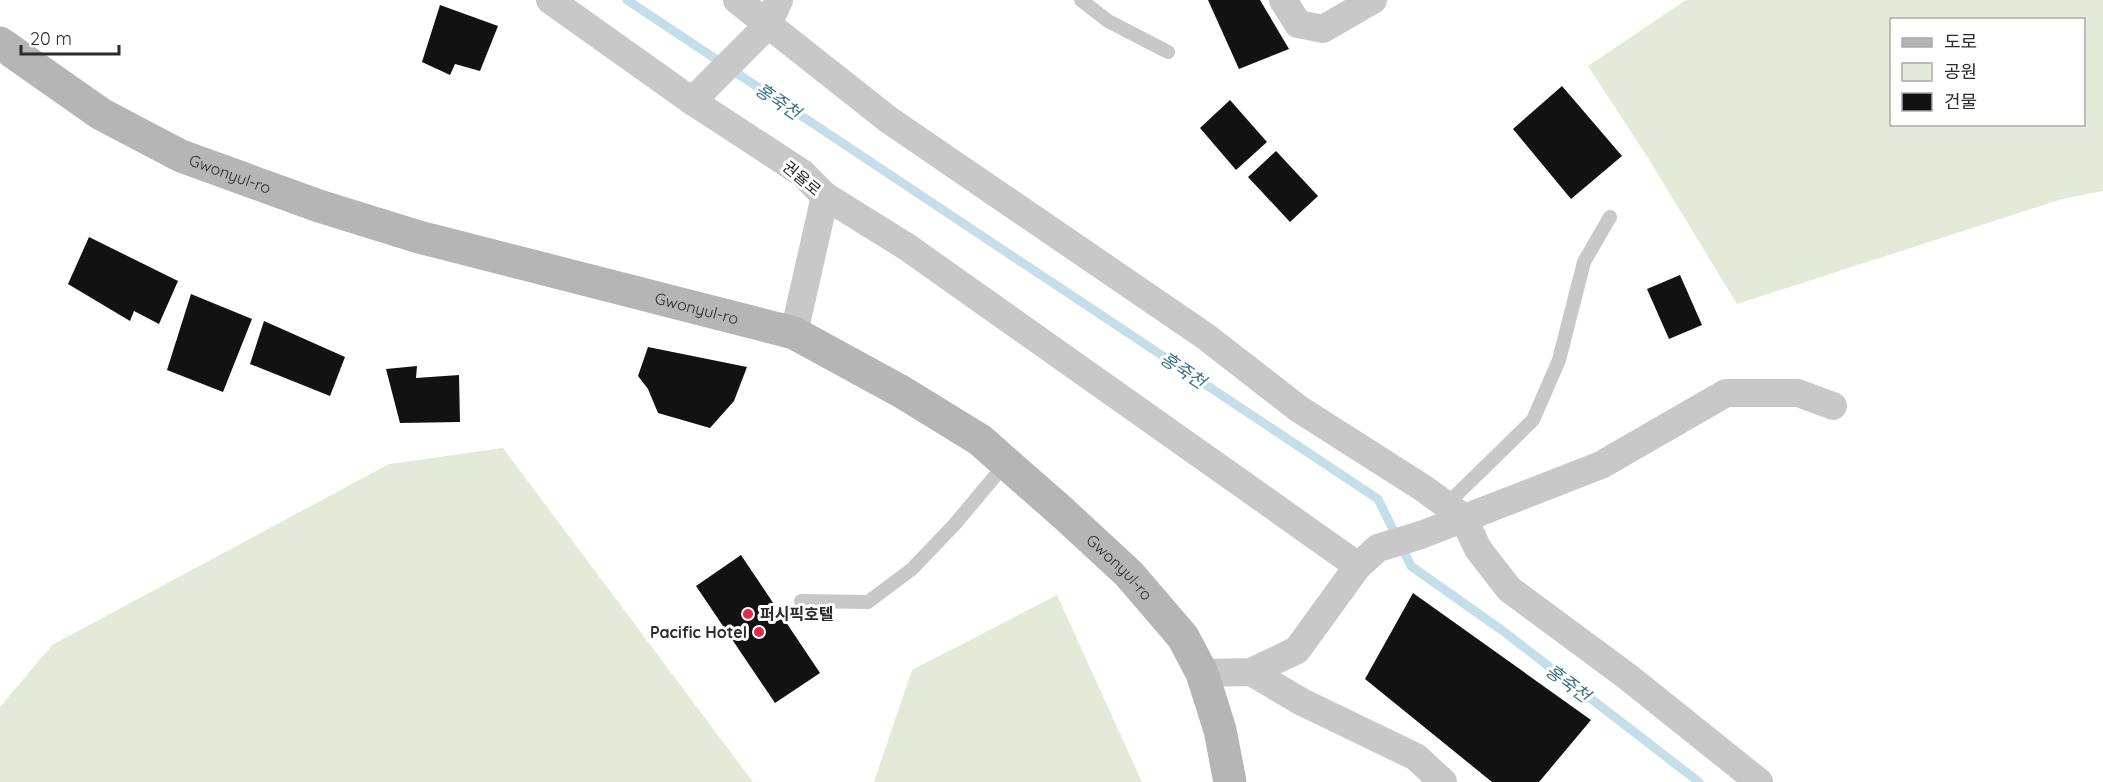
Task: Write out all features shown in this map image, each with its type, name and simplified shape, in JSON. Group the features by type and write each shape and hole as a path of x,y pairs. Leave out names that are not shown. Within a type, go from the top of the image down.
{"main road":[{"name":"Gwonyul-ro","path":"0,43 101,114 181,156 319,206 419,237 794,333 902,392 980,440 1129,574 1183,637 1202,673 1220,730 1230,782"}],"street":[{"name":"권율로","path":"550,0 692,101 802,173 825,196 794,333"},
{"path":"737,0 773,13 889,120 1205,336 1299,409 1423,488 1454,512 1478,549 1509,589 1628,677 1759,782"},
{"path":"1283,0 1298,24 1323,29 1373,0"},
{"path":"692,101 773,13"},
{"path":"825,196 907,247 1368,557"},
{"path":"1202,673 1251,672 1297,650 1368,557 1422,535 1454,512 1601,465 1726,393 1798,393 1833,406"},
{"path":"1251,672 1302,702 1416,757 1443,782"}],"lane":[{"path":"1081,0 1108,21 1168,52"},
{"path":"1454,512 1533,420 1559,360 1584,262 1610,217"},
{"path":"801,602 868,602 912,569 955,524 1006,463"}],"green space":[{"path":"1686,0 2103,0 2103,191 2062,199 1737,304 1648,158 1588,66"},
{"path":"503,448 753,782 0,782 0,707 52,645 389,464"},
{"path":"1057,595 1142,782 874,782 912,670"}],"building":[{"path":"1208,0 1260,0 1289,49 1239,69"},
{"path":"440,5 498,26 480,71 455,64 450,75 422,62"},
{"path":"1562,86 1622,156 1571,199 1513,129"},
{"path":"1230,100 1267,142 1236,170 1200,128"},
{"path":"1276,151 1318,196 1290,222 1248,177"},
{"path":"89,237 178,281 159,324 134,311 130,321 68,284"},
{"path":"1680,275 1702,325 1669,339 1647,289"},
{"path":"191,294 252,319 223,392 167,370"},
{"path":"264,321 345,357 330,396 250,364"},
{"path":"648,347 747,367 734,401 710,428 658,413 648,389 638,376"},
{"path":"417,366 416,378 459,375 460,422 400,423 386,369"},
{"name":"퍼시픽호텔","path":"741,555 820,673 775,703 696,586"},
{"path":"1413,593 1591,720 1539,782 1492,782 1365,679"}],"waterway":[{"name":"홍죽천","path":"627,0 1378,499 1411,566 1503,631 1699,782"}],"place":[{"name":"퍼시픽호텔","path":"748,614"},
{"name":"Pacific Hotel","path":"759,632"}]}
